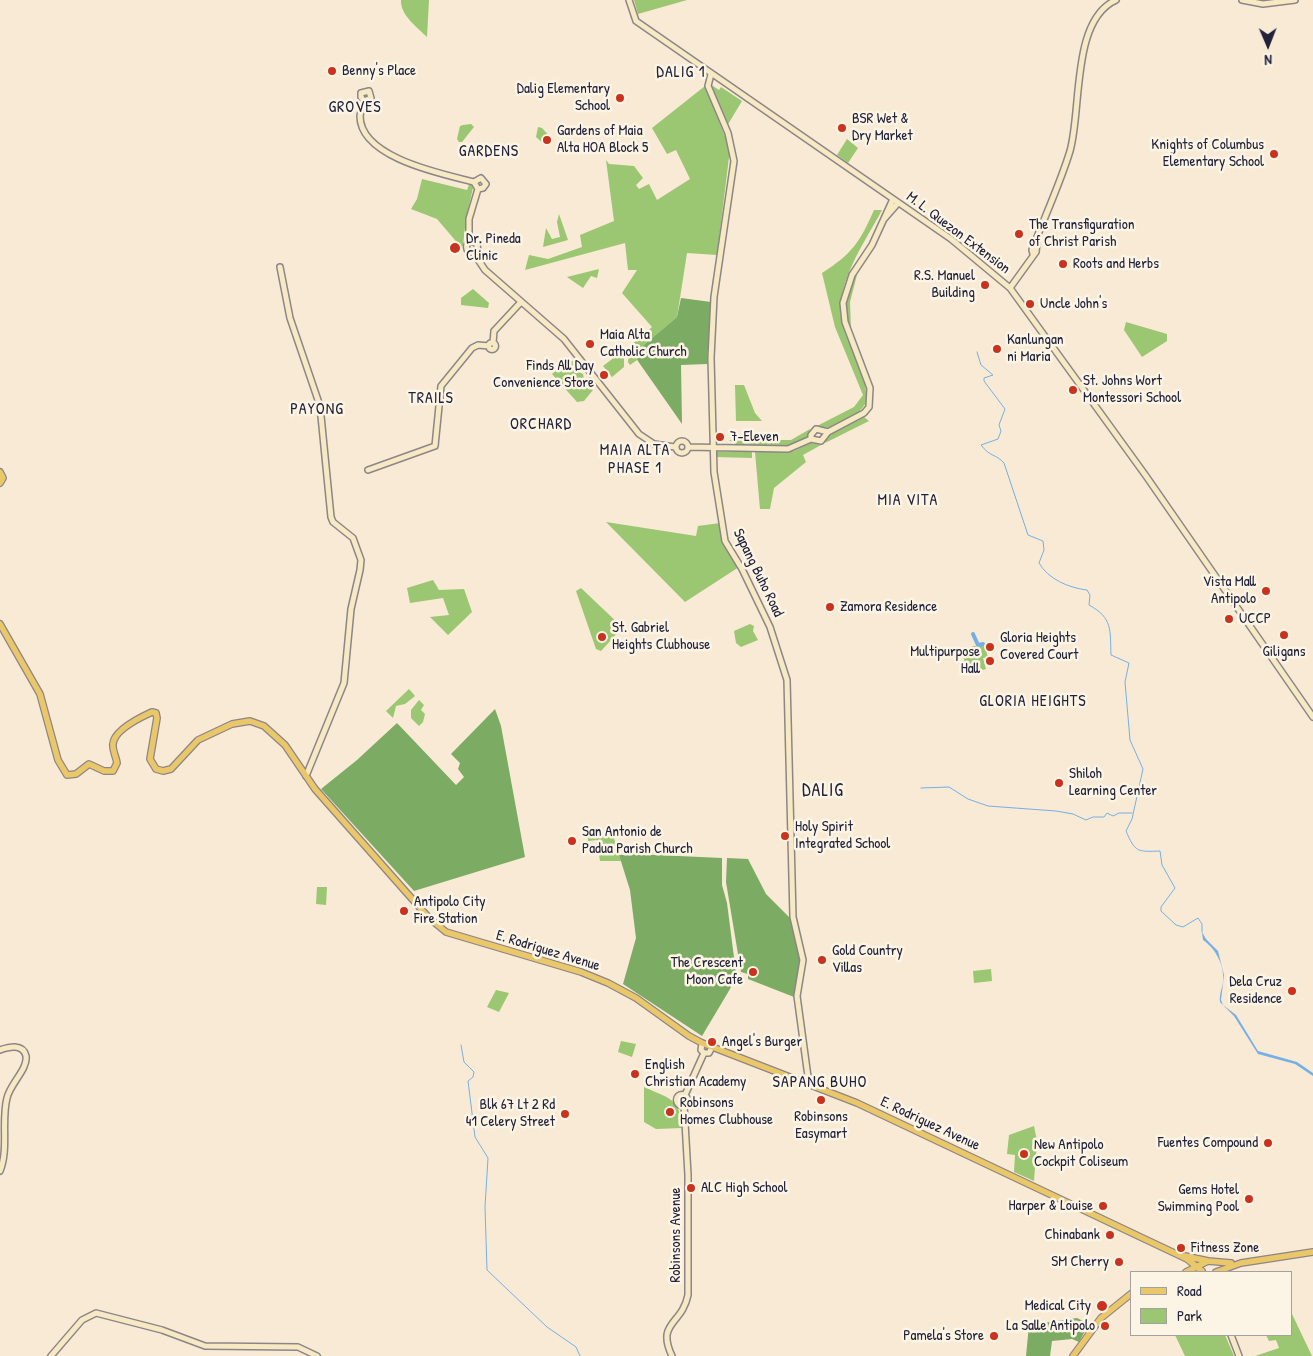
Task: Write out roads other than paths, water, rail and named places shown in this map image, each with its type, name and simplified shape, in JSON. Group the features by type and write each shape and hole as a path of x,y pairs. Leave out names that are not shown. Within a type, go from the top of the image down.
{"main road":[{"path":"0,472 3,478 0,483"},
{"name":"E. Rodriguez Avenue","path":"0,624 40,694 56,753 67,775 76,774 88,764 104,771 113,771 117,763 113,746 114,739 120,732 152,712 156,713 157,718 150,759 158,770 171,769 190,747 202,738 232,724 246,721 258,723 276,734 292,753 315,789 429,918 443,930 475,942 581,972 608,983 636,998 689,1036 702,1043 871,1110 1204,1267"},
{"name":"E. Rodriguez Avenue","path":"1169,1251 1204,1267"},
{"path":"1190,1271 1204,1267 1313,1252"},
{"path":"1219,1271 1241,1263"},
{"path":"1204,1267 1216,1267 1216,1271"},
{"path":"1074,1356 1101,1318 1130,1295"}],"street":[{"name":"M. L. Quezon Extension","path":"628,0 636,21 951,239 1010,288 1147,477 1313,717"},
{"path":"1010,288 1033,254 1032,250 1037,242 1072,141 1086,40 1100,10 1116,0"},
{"path":"1242,0 1263,4 1295,0"},
{"name":"Sapang Buho Road","path":"711,74 708,86 728,133 734,161 714,298 711,358 712,448 725,540 742,569 770,627 787,680 793,917 803,960 803,968 798,986 798,1006 809,1084"},
{"path":"364,101 360,115 362,124 369,139 375,145 417,166 474,182 478,188 469,219 470,242 466,248 473,252 486,270 564,339 639,434 654,444 675,447 680,453 685,452 688,447"},
{"path":"474,182 479,178 485,182 483,188 478,188"},
{"path":"688,447 788,449 811,439 821,441 828,432 864,413 871,400 866,374 845,322 844,303 852,275 872,245 893,199"},
{"path":"883,219 898,203"},
{"path":"280,266 290,318 320,406 331,517 333,522 353,538 361,560 352,609 344,683 306,776"},
{"path":"368,470 435,446 441,386 472,348 478,345 491,344 494,331 521,302"},
{"path":"811,439 811,435 816,429 828,432"},
{"path":"675,447 676,443 682,441 687,443 688,447"},
{"path":"702,1043 701,1050 704,1054"},
{"path":"0,1050 12,1046 22,1049 26,1055 26,1063 7,1097 0,1171"},
{"path":"685,1095 704,1054 709,1053 712,1047"},
{"path":"680,1095 685,1095 688,1100 684,1105 679,1104 677,1100 680,1095"},
{"name":"Robinsons Avenue","path":"672,1356 666,1341 666,1334 686,1306 688,1295 688,1175 684,1105"},
{"path":"51,1356 82,1320 96,1313 162,1330 205,1346 298,1347 317,1356"},
{"path":"1231,1336 1239,1356"}],"water":[{"path":"1202,932 1218,951 1221,963 1215,952 1203,940"},
{"path":"1221,963 1224,975 1221,1000 1223,1005 1220,1002 1220,994 1223,976"},
{"path":"1223,1005 1236,1015 1258,1051 1297,1062 1313,1073 1313,1076 1295,1064 1258,1054 1234,1016"}],"waterway":[{"path":"977,352 981,365 993,375 984,378 984,381 1005,409 999,425 1001,431 998,439 981,445 987,452 1004,463 1028,535 1043,541 1044,550 1039,563 1043,569 1060,582 1087,590 1090,595 1089,605 1102,615 1109,626 1111,655 1129,663 1125,682 1130,740 1143,769 1132,819 1126,831 1132,843 1138,849 1142,851 1160,851 1162,865 1175,888 1161,907 1161,911 1176,925 1183,927 1198,918 1202,924 1202,932"},
{"path":"973,634 978,645 983,644"},
{"path":"921,788 949,787 968,799 988,806 1056,811 1073,814 1086,820 1093,817 1104,817 1107,813 1113,816 1119,813 1132,813"},
{"path":"461,1045 464,1062 474,1072 473,1077 468,1081 475,1137 488,1158 485,1207 487,1270 547,1327 576,1347 580,1356"}],"place":[{"name":"Benny's Place","path":"332,71"},
{"name":"Dalig Elementary School","path":"620,98"},
{"name":"BSR Wet & Dry Market","path":"842,128"},
{"name":"Gardens of Maia Alta HOA Block 5","path":"547,140"},
{"name":"Knights of Columbus Elementary School","path":"1274,154"},
{"name":"The Transfiguration of Christ Parish","path":"1019,234"},
{"name":"Dr. Pineda Clinic","path":"455,248"},
{"name":"Roots and Herbs","path":"1063,264"},
{"name":"R.S. Manuel Building","path":"985,285"},
{"name":"Uncle John's","path":"1030,304"},
{"name":"Maia Alta Catholic Church","path":"590,344"},
{"name":"Kanlungan ni Maria","path":"997,349"},
{"name":"Finds All Day Convenience Store","path":"604,375"},
{"name":"St. Johns Wort Montessori School","path":"1073,390"},
{"name":"7-Eleven","path":"720,437"},
{"name":"Vista Mall Antipolo","path":"1266,591"},
{"name":"Zamora Residence","path":"830,607"},
{"name":"UCCP","path":"1229,619"},
{"name":"Giligans","path":"1284,635"},
{"name":"St. Gabriel Heights Clubhouse","path":"602,637"},
{"name":"Gloria Heights Covered Court","path":"990,647"},
{"name":"Multipurpose Hall","path":"990,661"},
{"name":"Shiloh Learning Center","path":"1059,783"},
{"name":"Holy Spirit Integrated School","path":"785,836"},
{"name":"San Antonio de Padua Parish Church","path":"572,841"},
{"name":"Antipolo City Fire Station","path":"404,911"},
{"name":"Gold Country Villas","path":"822,960"},
{"name":"The Crescent Moon Cafe","path":"753,972"},
{"name":"Dela Cruz Residence","path":"1292,991"},
{"name":"Angel's Burger","path":"712,1042"},
{"name":"English Christian Academy","path":"635,1074"},
{"name":"Robinsons Easymart","path":"821,1100"},
{"name":"Robinsons Homes Clubhouse","path":"670,1112"},
{"name":"Blk 67 Lt 2 Rd 41 Celery Street","path":"565,1114"},
{"name":"Fuentes Compound","path":"1268,1143"},
{"name":"New Antipolo Cockpit Coliseum","path":"1024,1154"},
{"name":"ALC High School","path":"691,1188"},
{"name":"Gems Hotel Swimming Pool","path":"1249,1199"},
{"name":"Harper & Louise","path":"1103,1206"},
{"name":"Chinabank","path":"1110,1235"},
{"name":"Fitness Zone","path":"1181,1248"},
{"name":"SM Cherry","path":"1119,1262"},
{"name":"Medical City","path":"1102,1306"},
{"name":"La Salle Antipolo","path":"1105,1326"},
{"name":"Pamela's Store","path":"994,1336"}],"district":[{"name":"DALIG 1","path":"681,73"},
{"name":"GROVES","path":"355,108"},
{"name":"GARDENS","path":"489,152"},
{"name":"TRAILS","path":"431,399"},
{"name":"PAYONG","path":"317,410"},
{"name":"ORCHARD","path":"541,425"},
{"name":"MAIA ALTA PHASE 1","path":"635,460"},
{"name":"MIA VITA","path":"908,501"},
{"name":"GLORIA HEIGHTS","path":"1033,702"},
{"name":"DALIG","path":"823,791"},
{"name":"SAPANG BUHO","path":"820,1083"}]}
